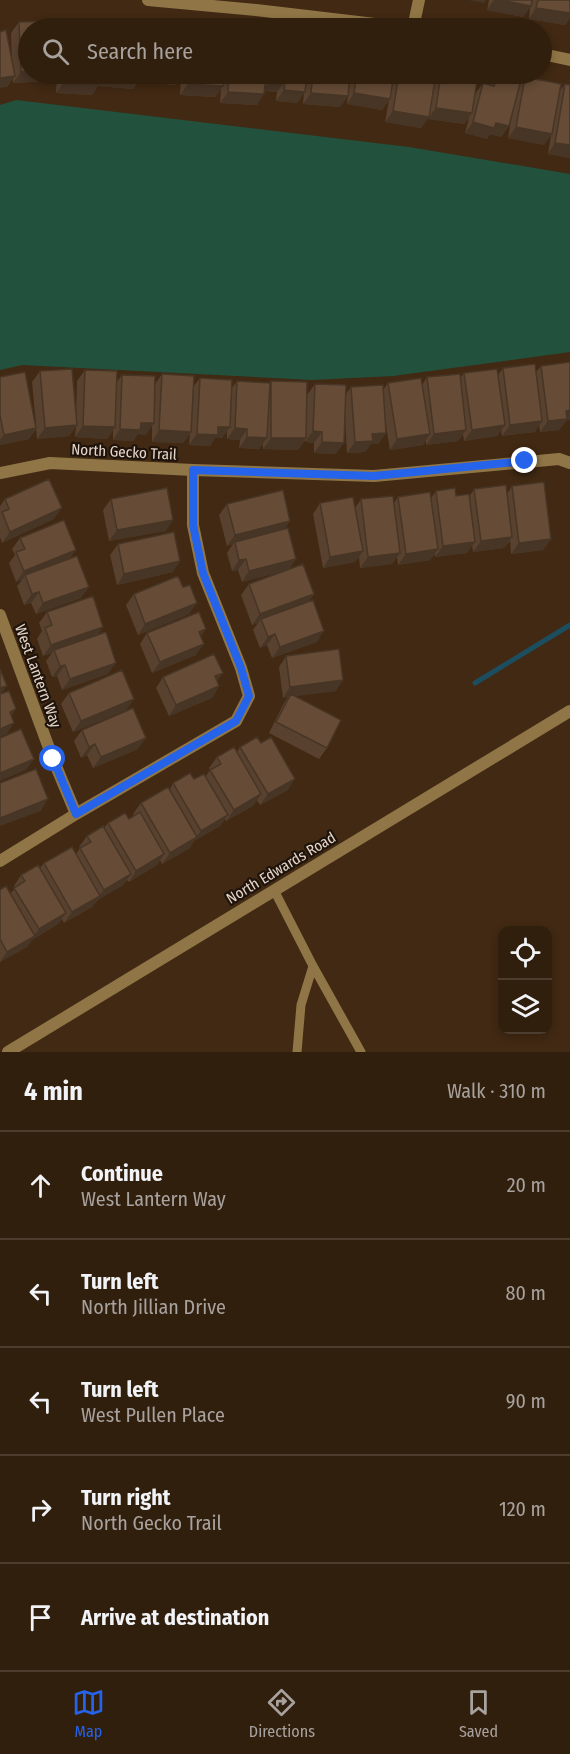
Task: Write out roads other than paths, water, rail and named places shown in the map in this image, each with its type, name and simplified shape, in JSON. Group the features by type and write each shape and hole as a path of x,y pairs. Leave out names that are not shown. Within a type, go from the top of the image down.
{"street":[{"path":"148,0 325,18"},
{"path":"414,18 419,0"},
{"path":"552,56 570,60"},
{"name":"North Gecko Trail","path":"0,473 50,463 374,476 559,459 570,463"},
{"path":"0,861 236,721 249,696 241,668 203,573 193,525 193,470"},
{"name":"West Lantern Way","path":"0,615 53,759 76,814"},
{"name":"North Edwards Road","path":"8,1052 570,711"}],"lane":[{"path":"274,890 361,1052"},
{"path":"297,1052 301,1005 313,966"}],"waterway":[{"path":"475,683 570,625"}]}
